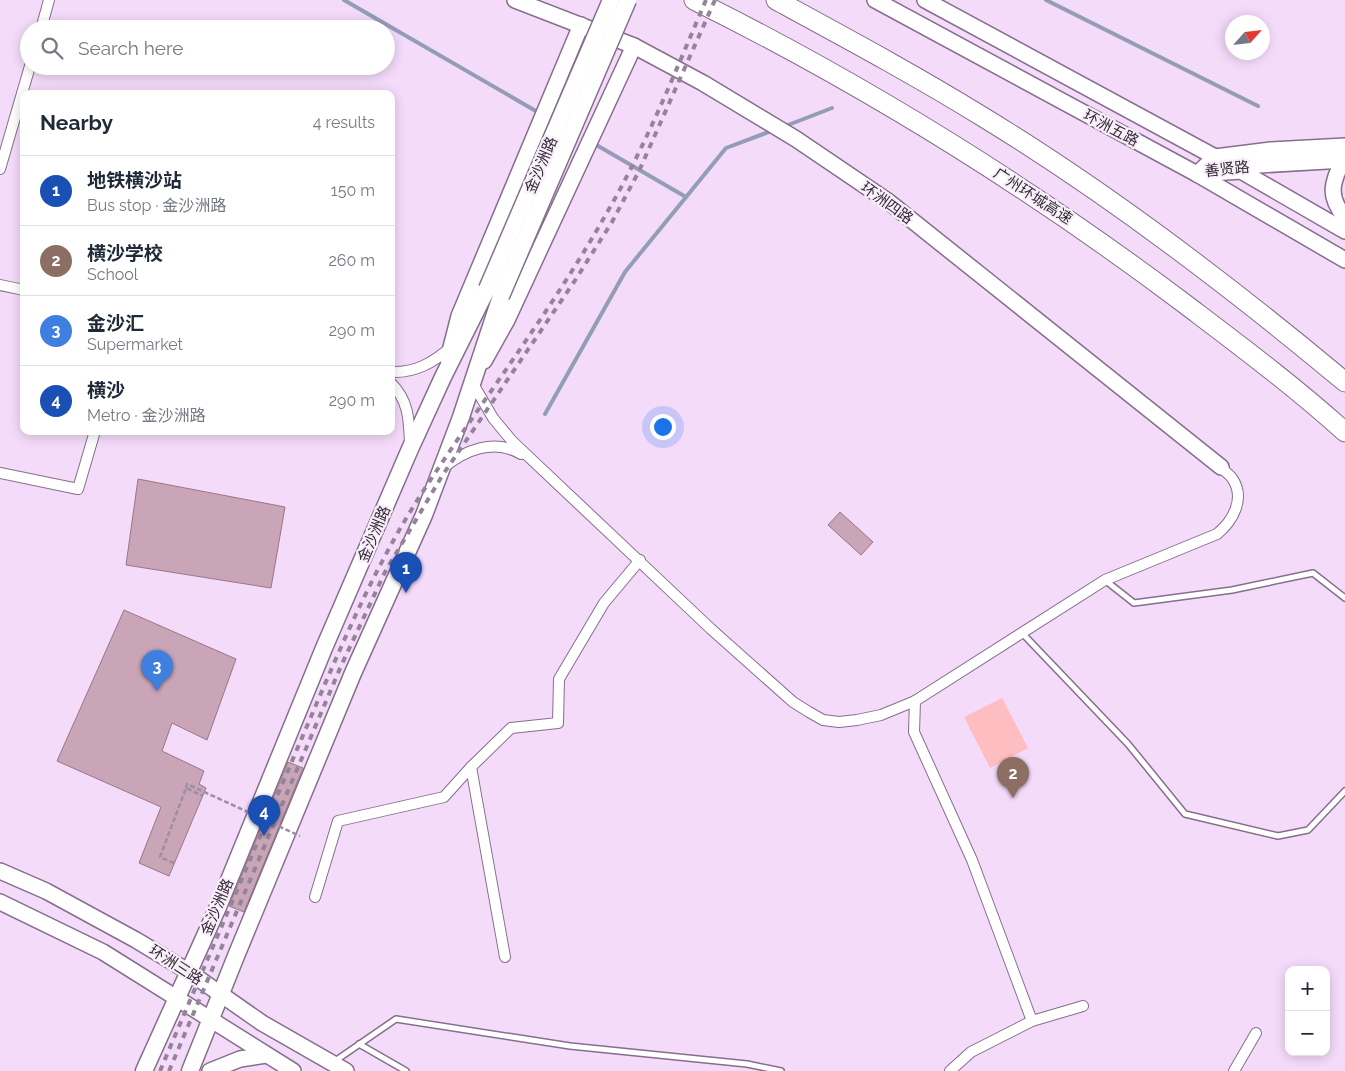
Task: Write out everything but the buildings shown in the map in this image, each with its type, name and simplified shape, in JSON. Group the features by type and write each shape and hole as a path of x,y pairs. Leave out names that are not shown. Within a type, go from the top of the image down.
{"highway":[{"name":"广州环城高速","path":"694,0 842,78 932,131 1039,199 1133,265 1236,342 1345,432"},
{"path":"776,0 859,44 943,92 1077,178 1223,283 1345,382"}],"main road":[{"name":"金沙洲路","path":"190,1071 353,673 409,550 442,469 472,382 494,293 611,0"},
{"name":"金沙洲路","path":"144,1071 218,907 324,648 410,449 443,377 466,333 494,293 628,0"}],"street":[{"path":"43,20 49,0"},
{"name":"环洲四路","path":"515,0 634,46 725,95 796,139 889,202 1221,468"},
{"name":"环洲五路","path":"875,0 1198,174 1345,260"},
{"name":"环洲五路","path":"925,0 1241,171 1345,231"},
{"path":"443,377 459,316 580,25"},
{"path":"634,46 506,320 472,382 501,430 793,702 824,720 839,722 881,716 914,701 1105,580 1217,534 1227,526 1234,516 1238,504 1237,491 1233,479 1221,468"},
{"path":"23,90 27,75"},
{"path":"0,168 20,100"},
{"name":"善贤路","path":"1198,174 1215,157 1271,150 1344,156"},
{"path":"1344,156 1334,182 1333,192 1334,201 1345,218"},
{"name":"善贤路","path":"1198,174 1241,171 1260,165 1344,156"},
{"path":"0,284 20,289"},
{"path":"395,372 412,371 434,362 466,333"},
{"path":"395,387 401,392 406,406 409,419 410,449"},
{"path":"0,474 78,488 94,435"},
{"path":"442,469 467,452 493,446 516,451 532,460"},
{"path":"315,897 338,821 444,797 471,767 511,728 558,723 559,679 604,603 640,560"},
{"path":"914,701 914,732 972,860 1032,1021"},
{"path":"471,767 505,957"},
{"name":"环洲三路","path":"0,871 46,891 106,922 189,972 262,1023 346,1071"},
{"name":"环洲三路","path":"0,902 103,952 292,1071"},
{"path":"950,1071 972,1052 1032,1021 1084,1006"},
{"path":"1234,1071 1256,1032"},
{"path":"210,1071 240,1059 266,1055"}],"lane":[{"path":"1105,580 1134,603 1232,590 1313,573 1345,598"},
{"path":"1022,633 1128,744 1185,814 1278,836 1308,830 1345,792"},
{"path":"333,1063 396,1020 570,1046 746,1064 780,1071"},
{"path":"359,1044 406,1071"}],"path":[{"path":"174,863 160,858 188,784 300,836"},
{"path":"186,788 203,796"}],"shaded area":[{"path":"1002,698 1028,748 990,768 964,717"}],"waterway":[{"path":"344,0 379,20"},
{"path":"1046,0 1258,106"},
{"path":"395,30 541,114"},
{"path":"783,127 832,108"},
{"path":"545,414 625,272 726,148 774,130"},
{"path":"593,143 686,197"}],"railway":[{"path":"160,1071 338,655 384,558 420,496 565,283 609,209 648,132 706,0"},
{"path":"169,1071 341,666 385,572 442,476 574,282 612,222 639,171 715,0"}],"place":[{"name":"地铁横沙站","path":"406,593"},
{"name":"金沙汇","path":"157,691"},
{"name":"横沙学校","path":"1013,798"},
{"name":"横沙","path":"264,836"}]}
